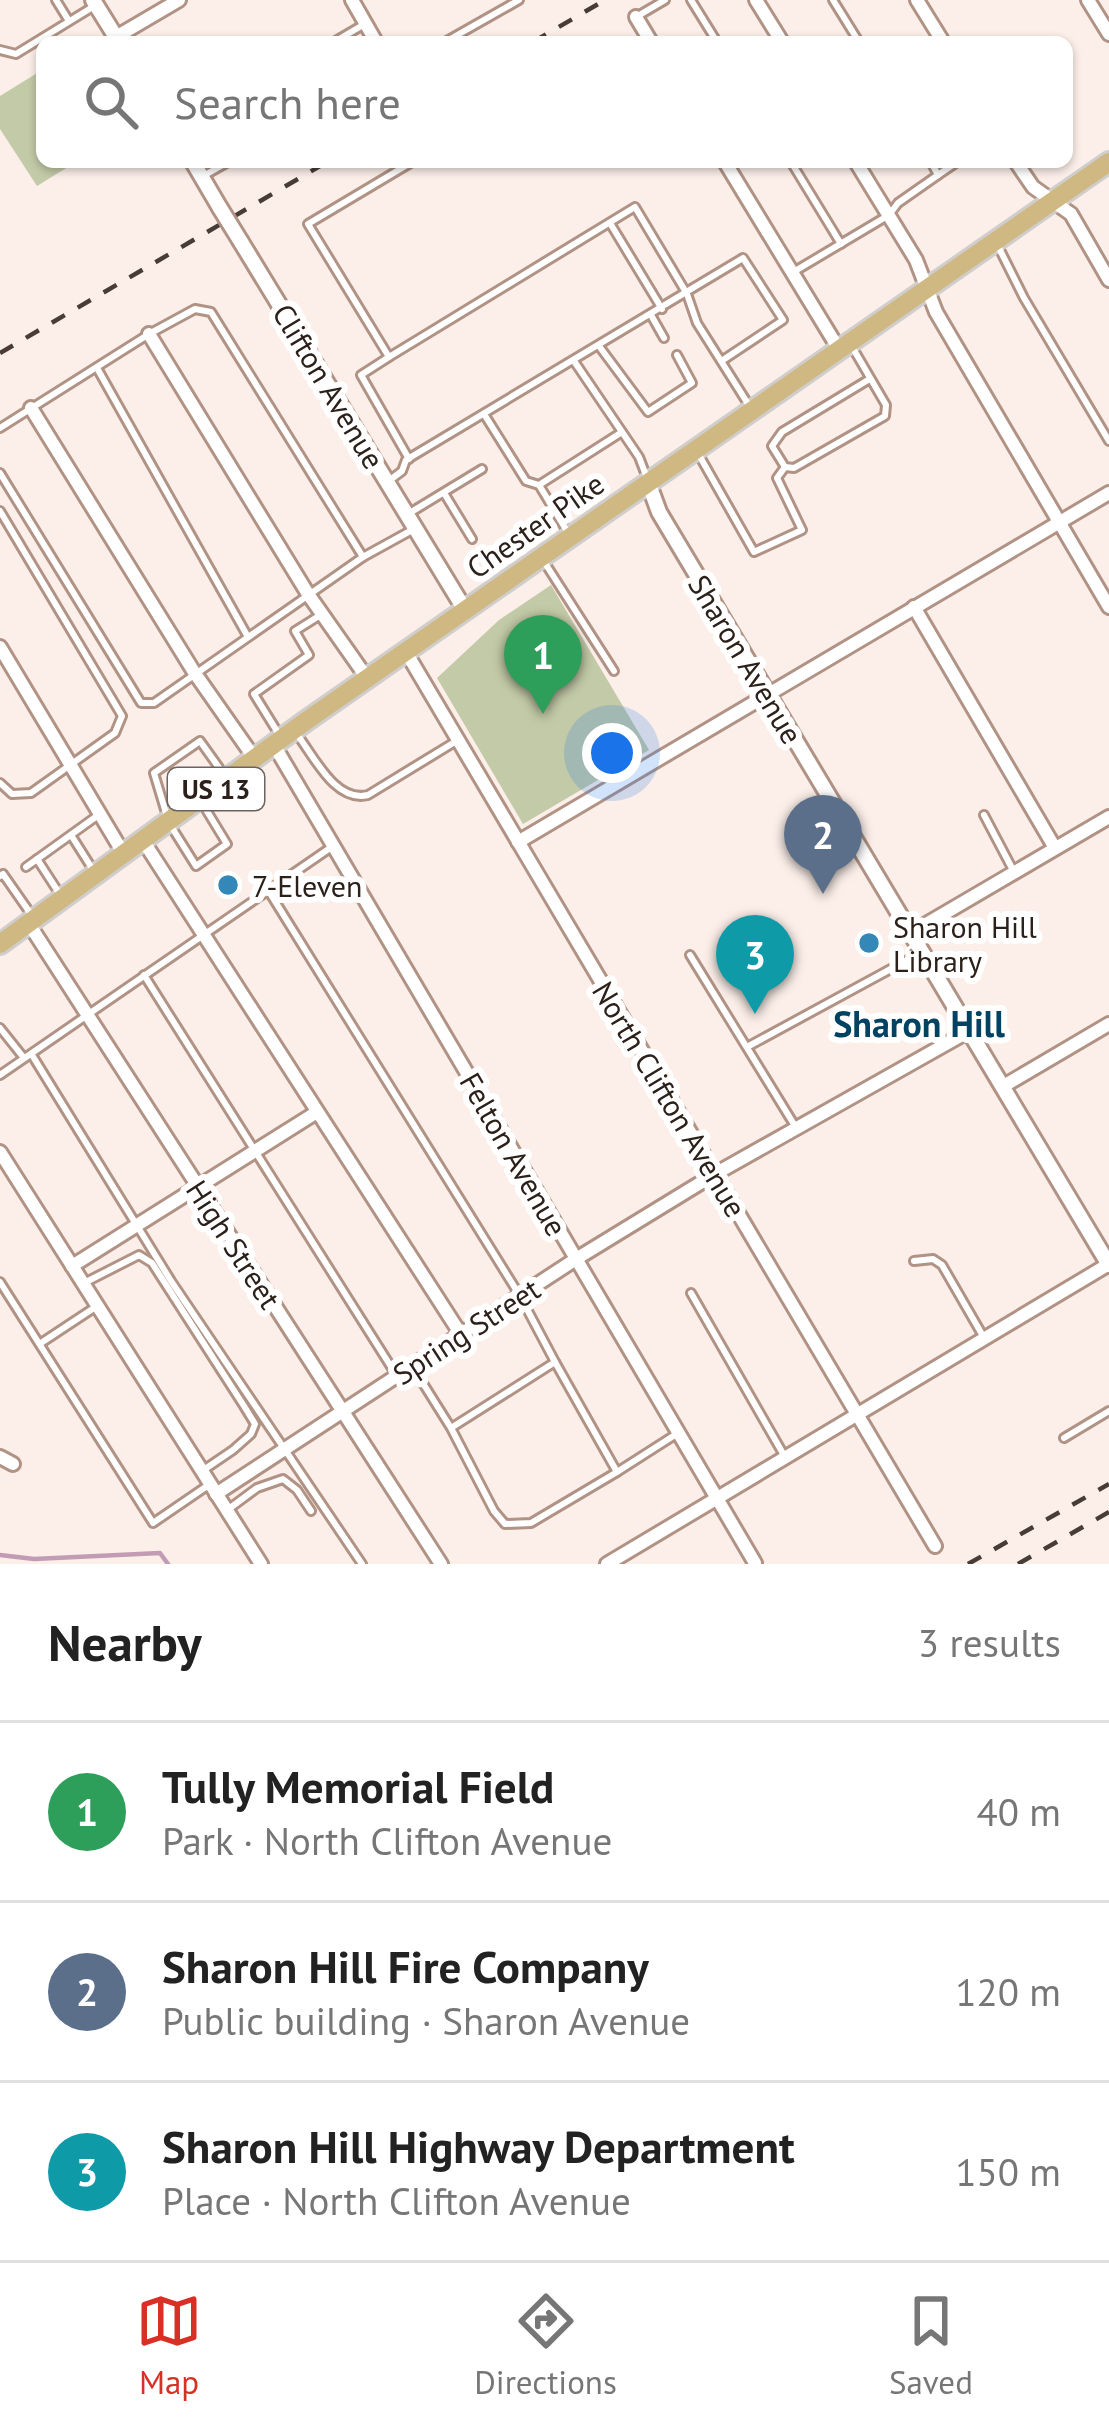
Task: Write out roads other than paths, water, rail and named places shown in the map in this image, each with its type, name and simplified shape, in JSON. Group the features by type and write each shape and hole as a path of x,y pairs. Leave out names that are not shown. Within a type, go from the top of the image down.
{"main road":[{"name":"Chester Pike","path":"2,937 98,876 283,738 1109,162"}],"street":[{"path":"122,36 179,0"},
{"path":"352,0 373,36"},
{"path":"756,0 778,36"},
{"path":"917,0 939,36"},
{"path":"1088,0 1109,34"},
{"path":"94,2 115,36"},
{"path":"636,17 647,36"},
{"name":"Clifton Avenue","path":"196,168 465,610"},
{"path":"728,168 792,273 845,347"},
{"path":"860,168 916,260 936,312 1109,607"},
{"path":"1020,168 1030,184 1071,214 1109,280"},
{"path":"149,334 308,594 368,678"},
{"path":"32,408 194,672 255,759"},
{"name":"Sharon Avenue","path":"648,482 659,512 1109,1264"},
{"path":"518,842 1109,494"},
{"path":"914,607 1055,848"},
{"path":"0,647 125,856"},
{"name":"North Clifton Avenue","path":"406,652 934,1546"},
{"name":"Felton Avenue","path":"283,738 333,846 754,1564"},
{"path":"911,933 1109,817"},
{"path":"144,842 460,1333"},
{"name":"High Street","path":"32,922 441,1564"},
{"path":"1003,1087 1109,1024"},
{"name":"Spring Street","path":"213,1489 343,1414 460,1333 715,1174 969,1031"},
{"path":"72,1266 317,1112"},
{"path":"0,1152 261,1564"},
{"path":"607,1564 1109,1264"}],"lane":[{"path":"56,0 69,21"},
{"path":"456,36 519,0"},
{"path":"636,17 665,0"},
{"path":"691,0 713,36"},
{"path":"833,0 855,36"},
{"path":"45,36 94,2"},
{"path":"344,36 366,23"},
{"path":"0,50 16,54 36,42"},
{"path":"201,176 216,168"},
{"path":"389,357 308,224 402,168"},
{"path":"795,168 841,244"},
{"path":"934,168 938,175"},
{"path":"792,273 889,215 898,203 949,168"},
{"path":"409,459 362,375 635,207 687,294 697,323 752,410"},
{"path":"610,223 662,309"},
{"path":"996,242 1109,442"},
{"path":"388,482 409,459 743,258 783,320 722,360"},
{"path":"0,428 149,334 195,309 211,312 363,557"},
{"path":"651,316 664,338"},
{"path":"599,346 647,412 692,383 677,355"},
{"path":"785,467 794,468 885,416 886,405 845,347"},
{"path":"574,361 639,457 648,482"},
{"path":"98,368 248,638"},
{"path":"785,467 772,446 782,432 868,380"},
{"path":"484,414 526,481 539,485 570,536"},
{"path":"539,485 622,432"},
{"path":"694,449 754,552 802,530 777,478 785,467"},
{"path":"0,473 141,703 154,703 482,470"},
{"path":"444,493 472,539"},
{"path":"0,511 122,716 115,733 31,793 12,794 0,783"},
{"path":"541,557 614,670"},
{"path":"322,614 295,632 309,655 254,694 283,738 343,794 368,795 458,740"},
{"path":"200,800 227,844 196,866 169,824 154,773 200,742 227,780"},
{"path":"26,866 100,814"},
{"path":"984,815 1014,872"},
{"path":"71,836 98,876"},
{"path":"0,1075 333,846"},
{"path":"37,860 63,900"},
{"path":"0,876 3,874 32,922"},
{"path":"268,890 520,1296 617,1472"},
{"path":"747,1048 922,952"},
{"path":"691,955 796,1128"},
{"path":"144,976 397,1376"},
{"path":"0,1028 28,1057 198,1322 362,1564"},
{"path":"83,1284 139,1255 152,1263 255,1424 251,1434 202,1471"},
{"path":"914,1261 933,1259 942,1265 985,1339"},
{"path":"0,1282 152,1523 213,1489"},
{"path":"692,1293 786,1459"},
{"path":"41,1342 97,1306"},
{"path":"451,1427 555,1362"},
{"path":"412,1366 505,1525 530,1523 678,1432"},
{"path":"1064,1438 1109,1411"},
{"path":"227,1510 257,1488 283,1479 298,1490 310,1511"}],"waterway":[{"path":"0,1555 34,1559 160,1553 168,1564"}],"railway":[{"path":"543,36 605,0"},
{"path":"0,353 317,168"},
{"path":"968,1564 1109,1484"},
{"path":"1018,1564 1109,1512"}],"place":[{"name":"Tully Memorial Field","path":"543,714"},
{"name":"7-Eleven","path":"228,885"},
{"name":"Sharon Hill Fire Company","path":"823,894"},
{"name":"Sharon Hill Library","path":"869,943"},
{"name":"Sharon Hill Highway Department","path":"755,1014"}],"district":[{"name":"Sharon Hill","path":"919,1023"}]}
